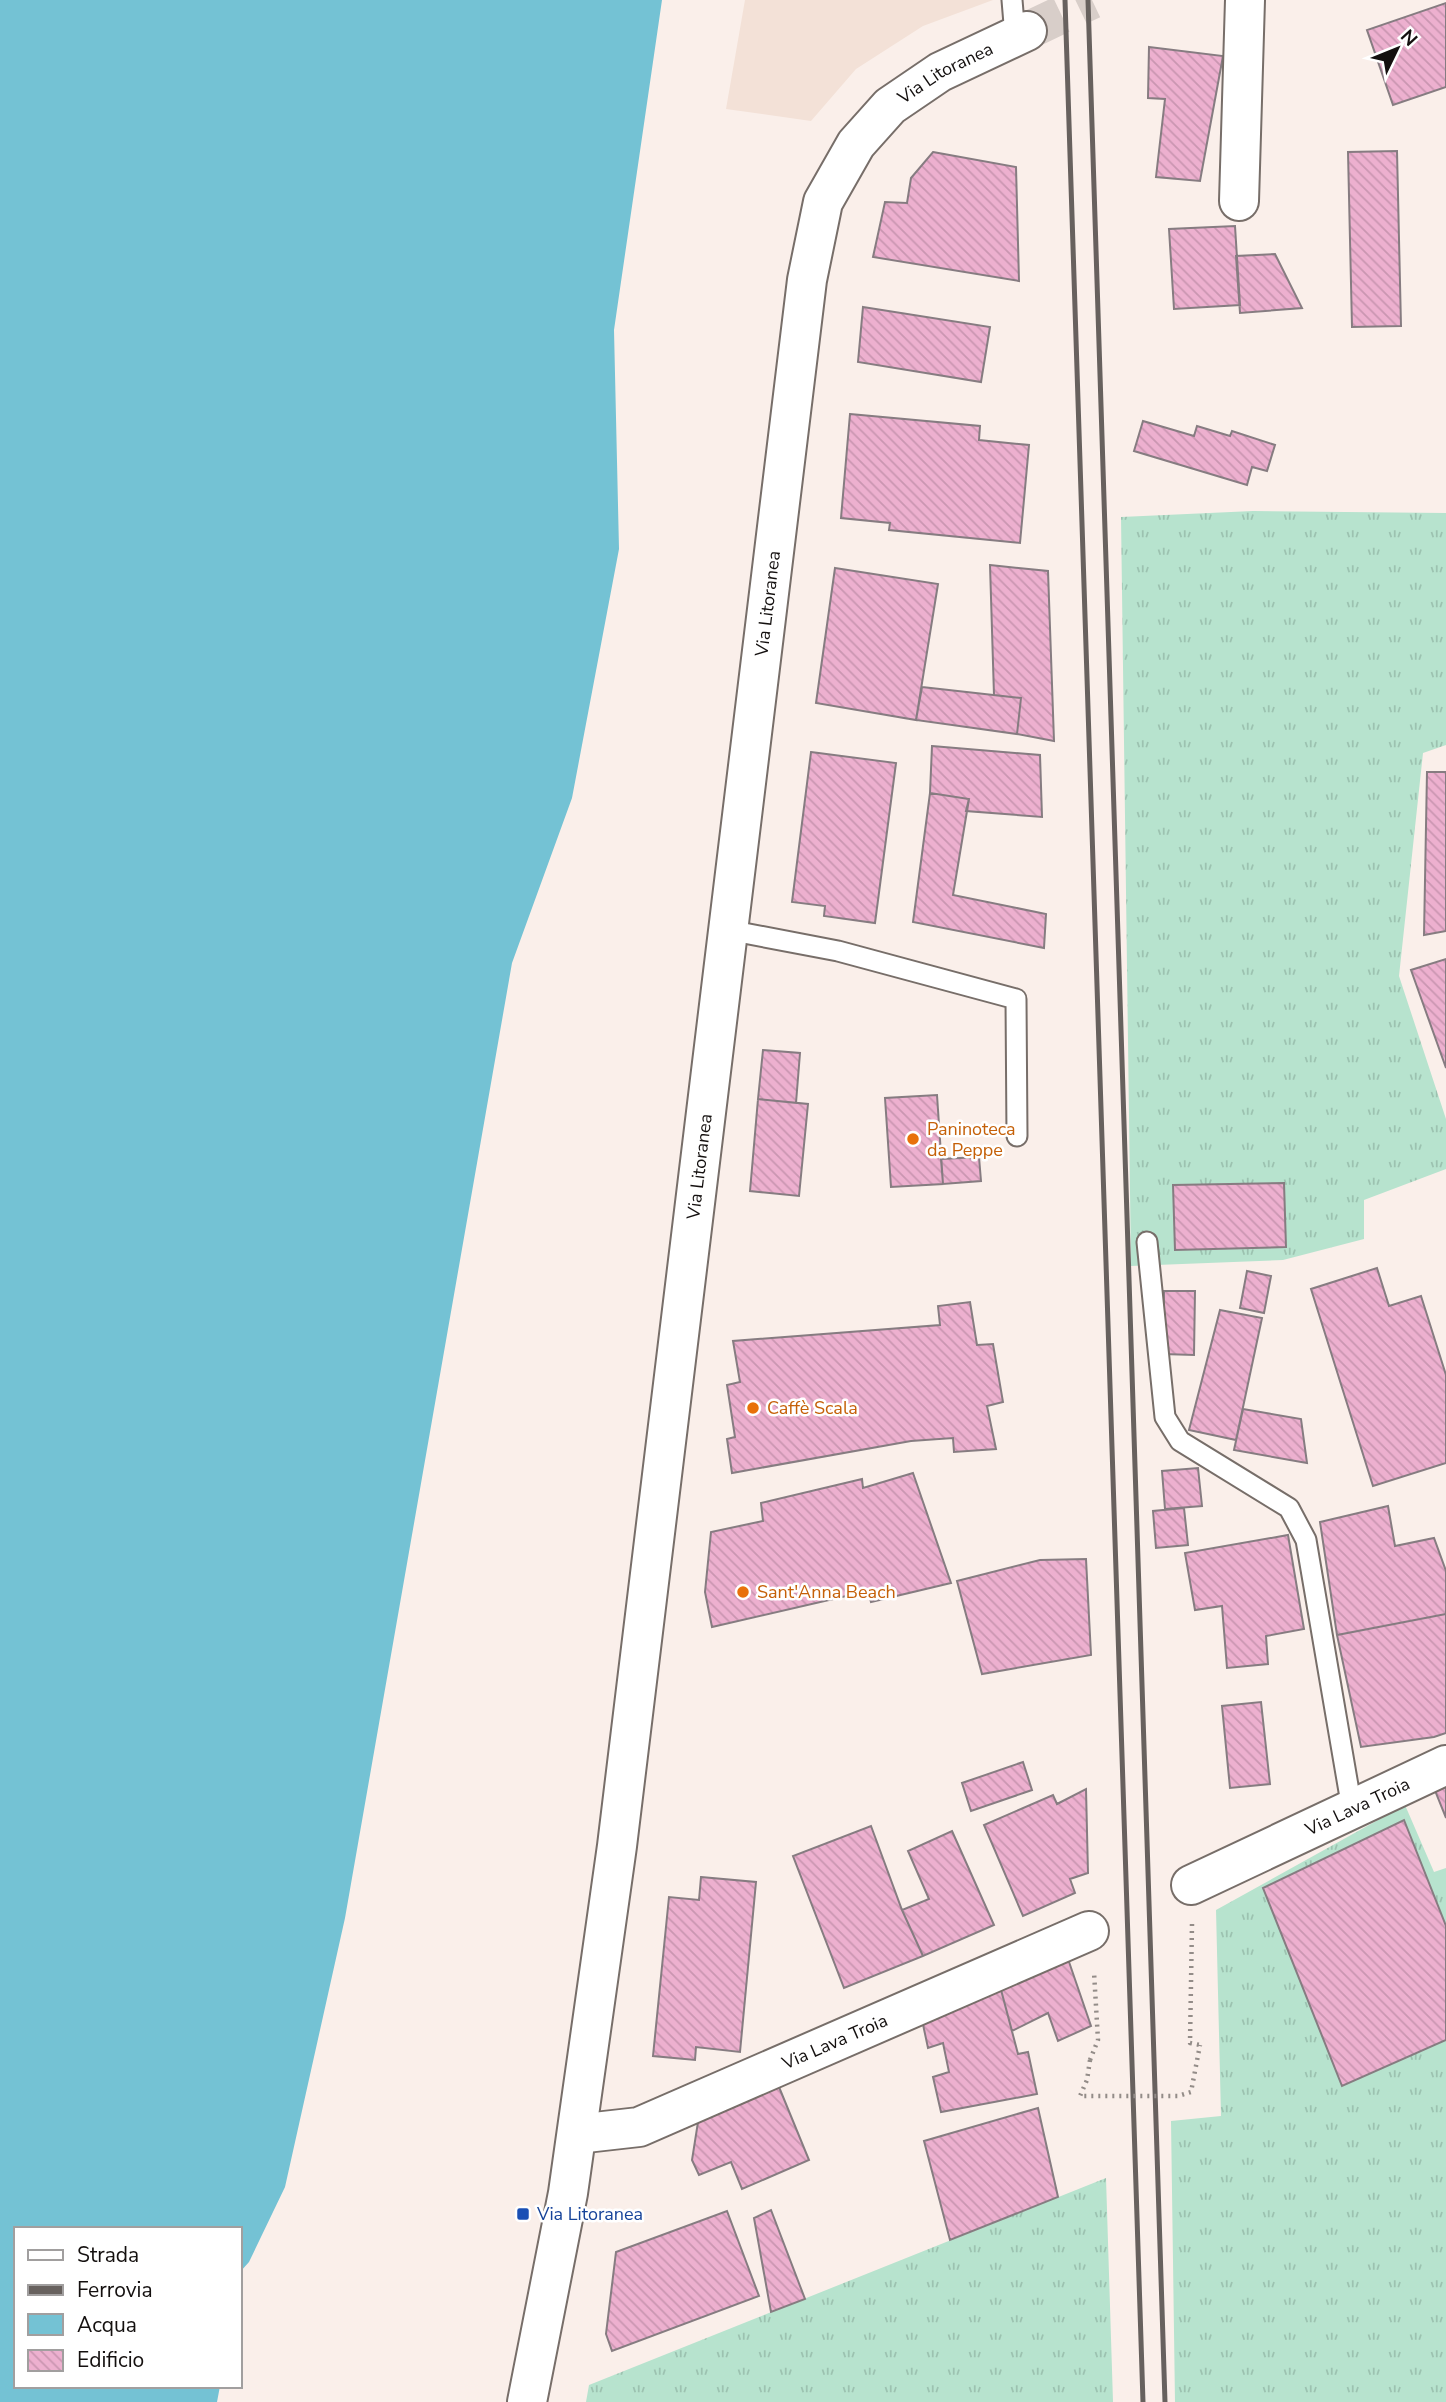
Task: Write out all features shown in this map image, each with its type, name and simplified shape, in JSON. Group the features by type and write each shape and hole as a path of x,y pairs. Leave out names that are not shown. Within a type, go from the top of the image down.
{"street":[{"path":"1239,201 1245,0"},
{"name":"Via Litoranea","path":"527,2402 568,2193 618,1832 807,281 823,202 856,144 890,106 1018,22"},
{"name":"Via Lava Troia","path":"1191,1885 1446,1765"},
{"name":"Via Lava Troia","path":"577,2134 639,2127 1088,1930"}],"lane":[{"path":"728,930 838,951 1016,999 1017,1136"},
{"path":"1147,1242 1165,1417 1180,1441 1289,1508 1306,1540 1352,1809"}],"path":[{"path":"1088,1930 1098,2040 1080,2096 1178,2096 1191,2092 1200,2045 1191,2043 1191,1885"}],"shaded area":[{"path":"745,0 993,0 923,26 856,69 811,121 726,109"}],"green space":[{"path":"1253,511 1446,513 1446,745 1423,753 1399,976 1446,1119 1446,1169 1364,1200 1364,1239 1283,1260 1131,1266 1121,517"},
{"path":"1405,1805 1434,1872 1446,1868 1446,2402 1175,2402 1171,2121 1221,2116 1216,1910"},
{"path":"1106,2178 1113,2402 586,2402 589,2385"}],"water":[{"path":"0,0 662,0 614,330 619,549 572,798 512,963 345,1918 285,2187 249,2262 242,2270 242,2227 14,2227 14,2388 220,2388 217,2402 0,2402"}],"building":[{"path":"1446,3 1446,87 1393,105 1367,30"},
{"path":"1149,47 1223,56 1200,181 1156,177 1165,99 1148,98"},
{"path":"1397,151 1401,326 1352,327 1348,152"},
{"path":"933,152 1016,167 1019,281 873,257 885,202 907,203 911,178"},
{"path":"1235,226 1240,305 1174,309 1169,229"},
{"path":"1275,254 1302,308 1240,313 1236,256"},
{"path":"863,307 990,327 981,382 858,362"},
{"path":"850,414 980,426 979,440 1029,445 1020,543 889,530 890,523 841,518"},
{"path":"1143,421 1194,436 1197,426 1230,436 1232,431 1275,445 1267,471 1252,467 1247,485 1134,451"},
{"path":"990,565 1048,571 1054,741 1017,734 1021,698 994,695"},
{"path":"835,568 938,584 916,720 816,703"},
{"path":"922,687 1021,698 1017,734 916,720"},
{"path":"932,746 1040,755 1042,817 966,811 969,799 930,793"},
{"path":"811,752 896,763 875,923 824,916 825,906 792,902"},
{"path":"1427,772 1446,772 1446,931 1424,935"},
{"path":"930,793 969,799 953,895 1046,914 1044,948 913,922"},
{"path":"1446,959 1446,1068 1411,970"},
{"path":"763,1050 800,1053 796,1103 758,1099"},
{"path":"937,1095 943,1184 891,1187 885,1098"},
{"path":"758,1099 808,1104 799,1196 750,1191"},
{"path":"979,1157 981,1181 943,1184 941,1159"},
{"path":"1284,1183 1286,1247 1175,1250 1173,1185"},
{"path":"1377,1268 1389,1306 1421,1296 1446,1375 1446,1463 1373,1486 1311,1289"},
{"path":"1247,1271 1271,1276 1264,1313 1240,1308"},
{"path":"1164,1291 1195,1291 1194,1355 1163,1354"},
{"path":"970,1302 977,1345 993,1344 1003,1402 987,1406 996,1449 954,1452 953,1438 911,1441 732,1473 727,1439 735,1437 727,1385 740,1382 733,1341 940,1325 938,1306"},
{"path":"1220,1310 1262,1318 1236,1440 1189,1430"},
{"path":"1243,1409 1301,1419 1307,1463 1234,1450"},
{"path":"1198,1468 1202,1506 1165,1509 1162,1471"},
{"path":"913,1473 951,1583 871,1602 868,1591 712,1627 705,1592 711,1532 763,1521 761,1503 862,1479 863,1488"},
{"path":"1388,1506 1395,1546 1434,1538 1446,1571 1446,1614 1337,1635 1320,1522"},
{"path":"1184,1508 1188,1545 1156,1548 1153,1511"},
{"path":"1288,1535 1304,1629 1266,1636 1268,1664 1227,1668 1222,1606 1195,1610 1185,1553"},
{"path":"1086,1559 1091,1655 982,1674 957,1581 1040,1560"},
{"path":"1446,1614 1446,1733 1361,1747 1337,1635"},
{"path":"1261,1702 1270,1784 1230,1788 1222,1706"},
{"path":"1023,1762 1032,1790 971,1811 962,1783"},
{"path":"1446,1783 1446,1818 1434,1788"},
{"path":"1086,1789 1088,1873 1070,1879 1075,1893 1023,1916 984,1825 1053,1795 1057,1804"},
{"path":"1404,1820 1446,1926 1446,2040 1342,2086 1263,1888"},
{"path":"871,1826 902,1910 923,1956 844,1988 793,1856"},
{"path":"952,1831 994,1925 923,1956 902,1910 929,1899 908,1851"},
{"path":"701,1877 756,1882 740,2052 696,2047 695,2060 653,2056 669,1897 699,1900"},
{"path":"1067,1956 1091,2026 1058,2041 1048,2013 1012,2031 1000,1986"},
{"path":"1000,1986 1018,2054 1028,2052 1037,2094 941,2112 933,2077 949,2072 943,2043 928,2048 921,2015"},
{"path":"779,2087 809,2160 742,2189 731,2162 699,2175 692,2160 698,2122"},
{"path":"1038,2108 1058,2197 950,2240 924,2141"},
{"path":"771,2210 805,2299 771,2312 754,2218"},
{"path":"727,2211 759,2296 612,2351 606,2334 616,2252"}],"tunnel":[{"path":"1027,31 1092,0"}],"railway":[{"path":"1065,0 1143,2402"},
{"path":"1088,0 1165,2402"}],"place":[{"name":"Paninoteca da Peppe","path":"913,1139"},
{"name":"Caffè Scala","path":"753,1408"},
{"name":"Sant'Anna Beach","path":"743,1592"},
{"name":"Via Litoranea","path":"523,2214"}]}
